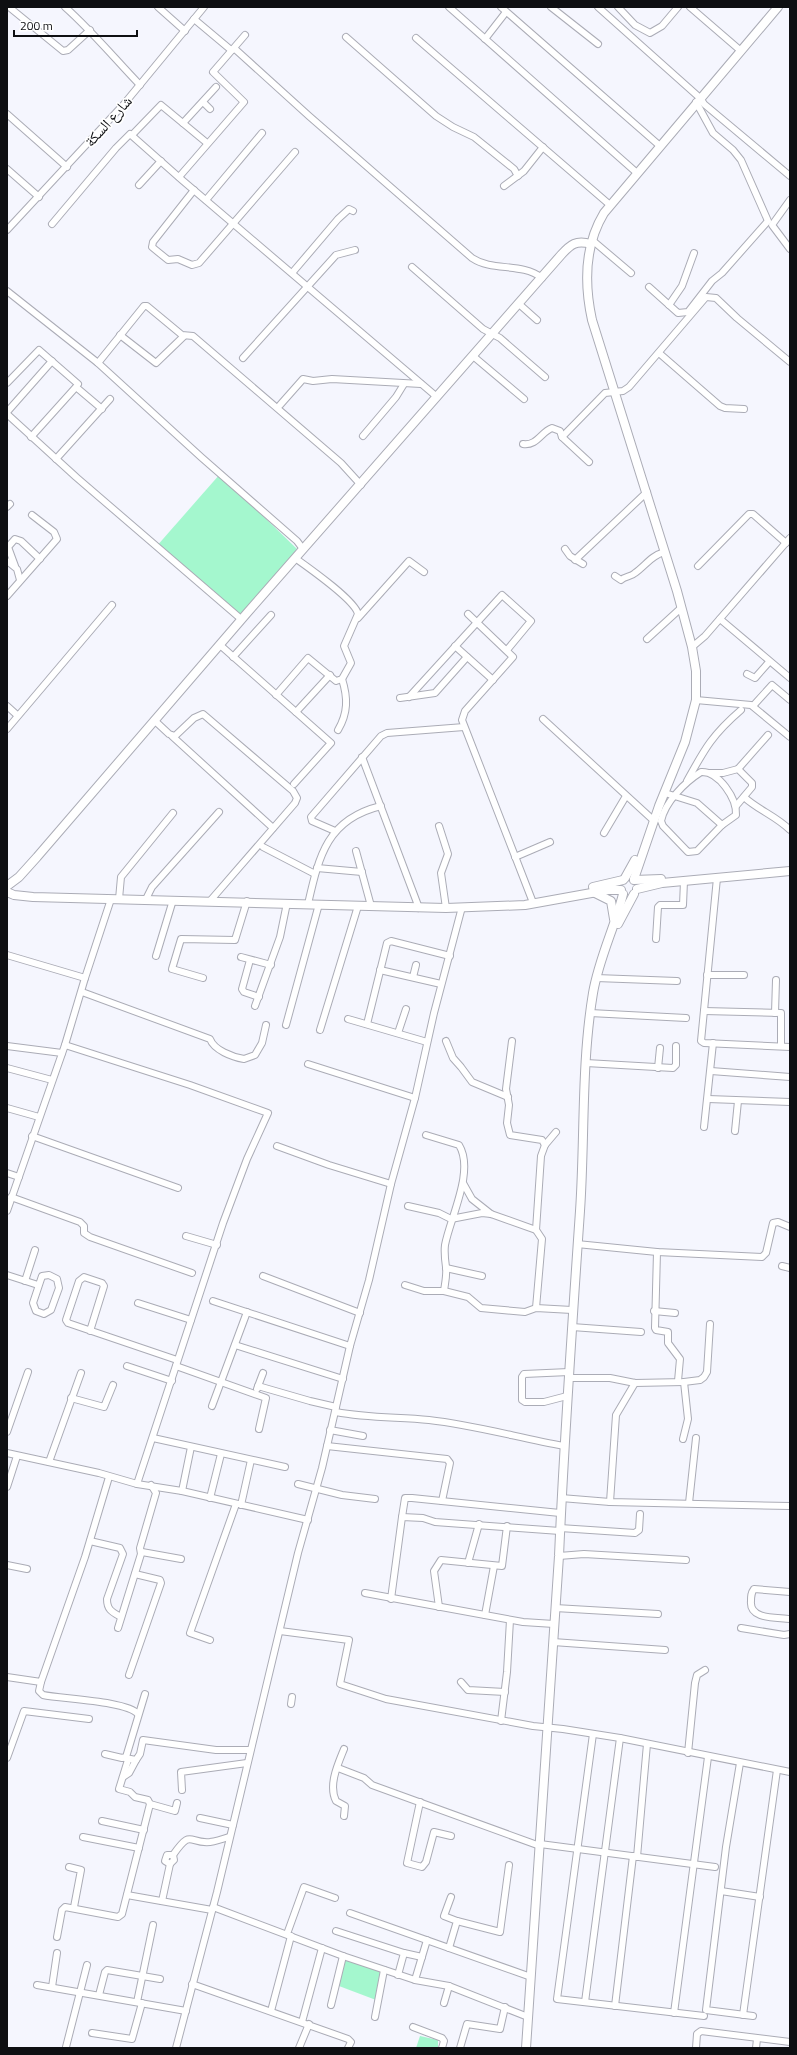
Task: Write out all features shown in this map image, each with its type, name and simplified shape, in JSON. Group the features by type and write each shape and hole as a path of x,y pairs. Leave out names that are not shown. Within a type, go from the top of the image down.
{"main road":[{"path":"526,2048 559,1556 560,1513 590,1013 601,958 615,921 622,892 621,883 629,879 665,793 685,742 696,700 696,671 692,647 647,492 592,320 587,299 586,274 591,245 596,229 610,205 778,7"},
{"path":"596,229 588,236 569,247 361,485 295,558 9,889 37,897 446,908 525,905 612,889 630,895 651,885 745,874 790,871"},
{"path":"579,241 591,245"},
{"path":"569,247 591,245"},
{"path":"629,879 652,819 659,806"},
{"path":"514,905 629,879 730,873 745,874"},
{"path":"629,879 636,891"},
{"path":"624,912 651,885"},
{"path":"601,958 636,891"},
{"path":"592,892 611,901 615,921"}],"street":[{"path":"9,7 63,51 68,50 90,30"},
{"path":"65,7 90,30 140,85"},
{"path":"158,7 185,31"},
{"name":"شارع السكة","path":"7,230 39,197 140,85 196,20 204,7"},
{"path":"449,7 637,173"},
{"path":"501,7 660,146"},
{"path":"551,7 598,44"},
{"path":"598,7 698,100 790,176"},
{"path":"618,7 635,25 650,33 662,26 678,7"},
{"path":"690,7 741,51"},
{"path":"484,39 506,12"},
{"path":"196,20 231,50 235,49 309,116 472,258 486,264 524,270 542,278"},
{"path":"179,177 244,102 213,72 245,35"},
{"path":"346,37 436,116 453,127 474,137 514,169 518,176"},
{"path":"416,38 610,205"},
{"path":"183,123 216,87"},
{"path":"650,287 678,313 688,312 712,281 722,273 768,221 741,160 733,150 713,133 698,100"},
{"path":"203,102 210,108"},
{"path":"52,224 128,134 132,135 161,105 208,143"},
{"path":"7,114 67,166"},
{"path":"206,200 262,133"},
{"path":"132,135 194,190 437,397"},
{"path":"504,186 518,176 543,148"},
{"path":"194,190 153,242 152,247 168,260 178,259 192,265 202,260 295,152"},
{"path":"140,185 161,161"},
{"path":"7,169 39,197"},
{"path":"790,200 772,225 790,249"},
{"path":"292,273 341,216 349,209 353,211"},
{"path":"591,245 631,273"},
{"path":"243,358 336,255 355,250"},
{"path":"669,305 682,286 694,254"},
{"path":"412,268 483,329 503,341 545,377"},
{"path":"7,291 98,363 201,457 298,541 303,549"},
{"path":"562,437 605,393 623,391 629,387 705,298 714,297 790,362"},
{"path":"519,304 537,320"},
{"path":"98,363 144,306 147,306 184,336 193,336 341,463 361,485"},
{"path":"120,335 156,363 184,336"},
{"path":"7,383 37,351 40,351 78,384 102,410"},
{"path":"659,353 720,406 725,408 744,409"},
{"path":"474,356 524,399"},
{"path":"52,361 7,413 56,459 242,619"},
{"path":"280,405 303,379 313,381 332,379 421,384"},
{"path":"31,437 78,384"},
{"path":"363,436 396,397 404,384"},
{"path":"56,459 102,410 110,399"},
{"path":"523,444 534,443 547,430 552,428 560,431 562,437 589,462"},
{"path":"575,560 647,492"},
{"path":"692,647 701,641 789,540 753,514 749,514 698,566"},
{"path":"7,596 54,542 56,536 32,515"},
{"path":"20,580 20,574 15,566 8,547 15,539 21,540 40,559"},
{"path":"565,549 575,560 583,564"},
{"path":"615,576 621,580 626,576 633,575 653,556 664,552"},
{"path":"276,695 308,658 336,681 342,679 352,661 344,646 358,614 354,606 295,558"},
{"path":"356,621 408,560 424,572"},
{"path":"7,561 15,566"},
{"path":"409,697 502,595 530,619 531,622 507,650"},
{"path":"7,729 112,605"},
{"path":"647,639 681,608"},
{"path":"468,614 512,654 512,659 463,714 464,727 532,900"},
{"path":"233,657 271,615"},
{"path":"720,619 769,662 790,678"},
{"path":"220,645 331,743 294,784"},
{"path":"455,646 493,680"},
{"path":"400,698 435,693 467,657"},
{"path":"747,674 755,678 769,662"},
{"path":"296,712 330,675"},
{"path":"338,730 347,708 346,692 342,679"},
{"path":"753,706 772,685 790,700"},
{"path":"696,700 753,706 790,737"},
{"path":"7,706 17,716"},
{"path":"684,787 711,739 741,710"},
{"path":"172,736 177,736 194,718 204,714 293,791 297,798 295,803 210,901"},
{"path":"542,719 652,819"},
{"path":"154,720 272,828"},
{"path":"335,832 312,821 311,817 381,736 387,733 464,727"},
{"path":"709,772 724,785 736,806 736,815 722,825 697,851 688,852 663,826 661,821 667,805 694,776 701,772 709,772 723,773 738,769 768,735"},
{"path":"362,757 419,908"},
{"path":"736,806 753,785 738,769"},
{"path":"665,793 697,803 722,825"},
{"path":"604,833 626,796"},
{"path":"744,797 775,817 790,830"},
{"path":"308,904 316,871 324,848 335,832 359,812 381,806"},
{"path":"146,899 152,887 219,812"},
{"path":"7,1211 65,1045 85,978 115,899 121,877 173,813"},
{"path":"439,826 448,854 441,873 446,908"},
{"path":"515,857 550,842"},
{"path":"263,847 316,871 362,872"},
{"path":"356,851 371,906"},
{"path":"717,878 701,1041 790,1047"},
{"path":"656,939 658,907 660,905 683,905 684,881"},
{"path":"156,956 173,900"},
{"path":"203,978 172,969 182,939 235,940 247,902"},
{"path":"255,1006 280,937 287,903"},
{"path":"286,1025 319,904"},
{"path":"320,1030 358,906"},
{"path":"176,2048 233,1825 295,1566 327,1446 350,1346 360,1313 391,1184 415,1098 441,984 450,956 462,907"},
{"path":"367,1024 387,944 391,941 450,956"},
{"path":"7,955 85,978"},
{"path":"241,957 271,965"},
{"path":"250,960 242,989 244,992 259,997"},
{"path":"413,978 416,965"},
{"path":"380,970 441,984"},
{"path":"707,975 744,975"},
{"path":"596,978 677,980"},
{"path":"775,1013 776,980"},
{"path":"82,992 210,1039 212,1044 221,1050 241,1058 250,1058 255,1055 262,1043 266,1025"},
{"path":"398,1033 406,1009"},
{"path":"704,1011 781,1013 783,1015 781,1046"},
{"path":"590,1013 686,1018"},
{"path":"348,1019 427,1042"},
{"path":"446,1041 452,1058 461,1066 472,1082 508,1097"},
{"path":"512,1041 507,1069 507,1124 510,1135 542,1140 545,1146"},
{"path":"704,1128 713,1043"},
{"path":"65,1045 190,1085 268,1113 247,1159 191,1320 138,1484"},
{"path":"7,1046 62,1053"},
{"path":"586,1063 674,1068 676,1046"},
{"path":"658,1068 660,1048"},
{"path":"308,1064 415,1098"},
{"path":"7,1068 52,1080"},
{"path":"711,1071 790,1076"},
{"path":"708,1099 790,1102"},
{"path":"735,1131 738,1101"},
{"path":"7,1109 39,1117"},
{"path":"536,1230 541,1156 545,1146 556,1132"},
{"path":"426,1134 459,1144 462,1156 462,1182 460,1196 451,1219 444,1247 446,1268 444,1291"},
{"path":"32,1136 178,1188"},
{"path":"277,1146 329,1165 391,1184"},
{"path":"7,1173 19,1177"},
{"path":"462,1182 472,1199 491,1214"},
{"path":"12,1198 80,1222 84,1226 84,1233 90,1237 192,1273"},
{"path":"408,1206 439,1213 451,1219 482,1213 491,1214 536,1230 542,1239 536,1308"},
{"path":"577,1244 657,1252 762,1257 766,1253 773,1223 778,1222 790,1227"},
{"path":"186,1236 217,1245"},
{"path":"25,1281 36,1250"},
{"path":"657,1252 654,1311 655,1329 667,1331 668,1343 680,1359 681,1382 688,1419 683,1440"},
{"path":"782,1266 790,1268"},
{"path":"446,1268 482,1276"},
{"path":"7,1275 38,1285"},
{"path":"44,1275 57,1279 59,1283 51,1310 48,1313 44,1314 34,1308 33,1303 38,1285 42,1276 44,1275"},
{"path":"263,1276 360,1313"},
{"path":"90,1331 104,1286 102,1283 84,1277 79,1281 66,1320 70,1324 177,1363 221,1382 266,1398 259,1429"},
{"path":"404,1285 424,1291 444,1291 468,1297 481,1308 525,1312 536,1308 572,1310"},
{"path":"213,1301 350,1346"},
{"path":"138,1303 191,1320"},
{"path":"654,1311 675,1313"},
{"path":"212,1406 247,1312"},
{"path":"567,1396 544,1402 525,1402 522,1400 522,1377 524,1374 569,1375 610,1378 634,1383 700,1380 706,1375 710,1324"},
{"path":"572,1327 640,1332"},
{"path":"235,1344 343,1379"},
{"path":"127,1366 172,1381"},
{"path":"7,1432 28,1372"},
{"path":"49,1462 81,1373"},
{"path":"256,1394 263,1373"},
{"path":"610,1502 616,1414 634,1383"},
{"path":"71,1398 104,1407 113,1385"},
{"path":"258,1386 336,1409 382,1418 430,1420 508,1433 564,1446"},
{"path":"330,1430 364,1436"},
{"path":"153,1438 220,1454 285,1467"},
{"path":"689,1503 696,1438"},
{"path":"327,1446 447,1459 450,1463 442,1501"},
{"path":"182,1492 191,1447"},
{"path":"7,1453 99,1473 138,1484 182,1492 308,1520"},
{"path":"210,1498 220,1454"},
{"path":"7,1487 18,1456"},
{"path":"210,1640 190,1633 238,1505 250,1460"},
{"path":"109,1477 90,1541 39,1691 43,1695 101,1702 133,1710 138,1714"},
{"path":"298,1484 342,1495 375,1499"},
{"path":"118,1628 142,1552 140,1548 156,1493 151,1486"},
{"path":"391,1599 405,1498 560,1513"},
{"path":"561,1498 610,1502 790,1506"},
{"path":"402,1517 423,1518 435,1522 635,1533 639,1530 640,1514"},
{"path":"468,1563 479,1524"},
{"path":"439,1607 434,1570 441,1560 494,1566 503,1565 507,1526"},
{"path":"90,1541 120,1548 123,1554 107,1599 107,1607 110,1611 121,1617"},
{"path":"142,1552 181,1559"},
{"path":"559,1556 584,1554 686,1560"},
{"path":"7,1565 27,1569"},
{"path":"485,1615 494,1566"},
{"path":"129,1676 161,1583 160,1580 135,1574"},
{"path":"790,1592 754,1588 751,1605 754,1612 759,1615 790,1619"},
{"path":"365,1593 510,1620 554,1624"},
{"path":"555,1608 658,1614"},
{"path":"501,1721 505,1692 510,1620"},
{"path":"741,1628 784,1635 790,1634"},
{"path":"280,1631 349,1640 340,1684 386,1699 501,1721 620,1738 688,1753 790,1772"},
{"path":"553,1642 665,1650"},
{"path":"688,1753 697,1675 705,1670"},
{"path":"7,1677 41,1682"},
{"path":"461,1682 468,1690 505,1692"},
{"path":"145,1694 138,1714 119,1789 130,1792 135,1797 148,1800 150,1804 175,1811 177,1804"},
{"path":"7,1758 24,1711 89,1719"},
{"path":"593,1734 557,1999 704,2016"},
{"path":"585,2002 606,1853 620,1738"},
{"path":"123,1777 129,1773 140,1754 143,1740 216,1750 250,1750"},
{"path":"616,2006 635,1856 647,1744"},
{"path":"344,1749 334,1779 333,1796 336,1801 345,1806 344,1816"},
{"path":"105,1754 136,1760"},
{"path":"674,2013 708,1757"},
{"path":"182,1790 181,1772 247,1763"},
{"path":"740,1763 721,1892 706,2010 753,2016"},
{"path":"338,1768 364,1778 372,1785 540,1845 715,1867"},
{"path":"744,2015 777,1770"},
{"path":"420,1802 407,1863 419,1868 424,1865 434,1832 451,1836"},
{"path":"57,1937 62,1910 65,1906 119,1917 122,1914 150,1804"},
{"path":"200,1818 233,1825"},
{"path":"102,1821 144,1830"},
{"path":"84,1837 139,1848"},
{"path":"162,1901 170,1864 165,1860 167,1855 172,1855 182,1842 191,1838 209,1842 229,1837"},
{"path":"451,1897 444,1916 457,1921 500,1932 509,1865"},
{"path":"69,1867 81,1870 74,1907"},
{"path":"271,2011 289,1935 304,1887 335,1898"},
{"path":"721,1892 760,1897"},
{"path":"127,1895 212,1909 289,1935 342,1956 398,1975 415,1980 449,1986 528,2017"},
{"path":"350,1913 531,1977"},
{"path":"449,1948 457,1921"},
{"path":"92,2033 132,2039 140,2003 143,1975 153,1924"},
{"path":"336,1931 404,1953 422,1957"},
{"path":"415,1980 427,1940"},
{"path":"302,2022 322,1948"},
{"path":"398,1975 404,1953"},
{"path":"52,1987 57,1954"},
{"path":"331,2005 342,1956"},
{"path":"66,2047 87,1965"},
{"path":"375,2017 384,1970"},
{"path":"99,1995 106,1971 143,1975 160,1979"},
{"path":"192,1984 349,2039 351,2042 348,2048"},
{"path":"37,1985 186,2011"},
{"path":"444,2003 449,1986"},
{"path":"460,2048 467,2024 500,2029 505,2007"},
{"path":"299,2048 309,2024"},
{"path":"413,2026 442,2038 444,2041 442,2048"},
{"path":"696,2048 697,2034 701,2031 788,2044"},
{"path":"756,2048 757,2039"}],"green space":[{"path":"220,474 297,549 241,619 156,547"},
{"path":"345,1958 382,1970 376,2000 339,1986"},
{"path":"420,2036 438,2040 438,2048 416,2048"}]}
